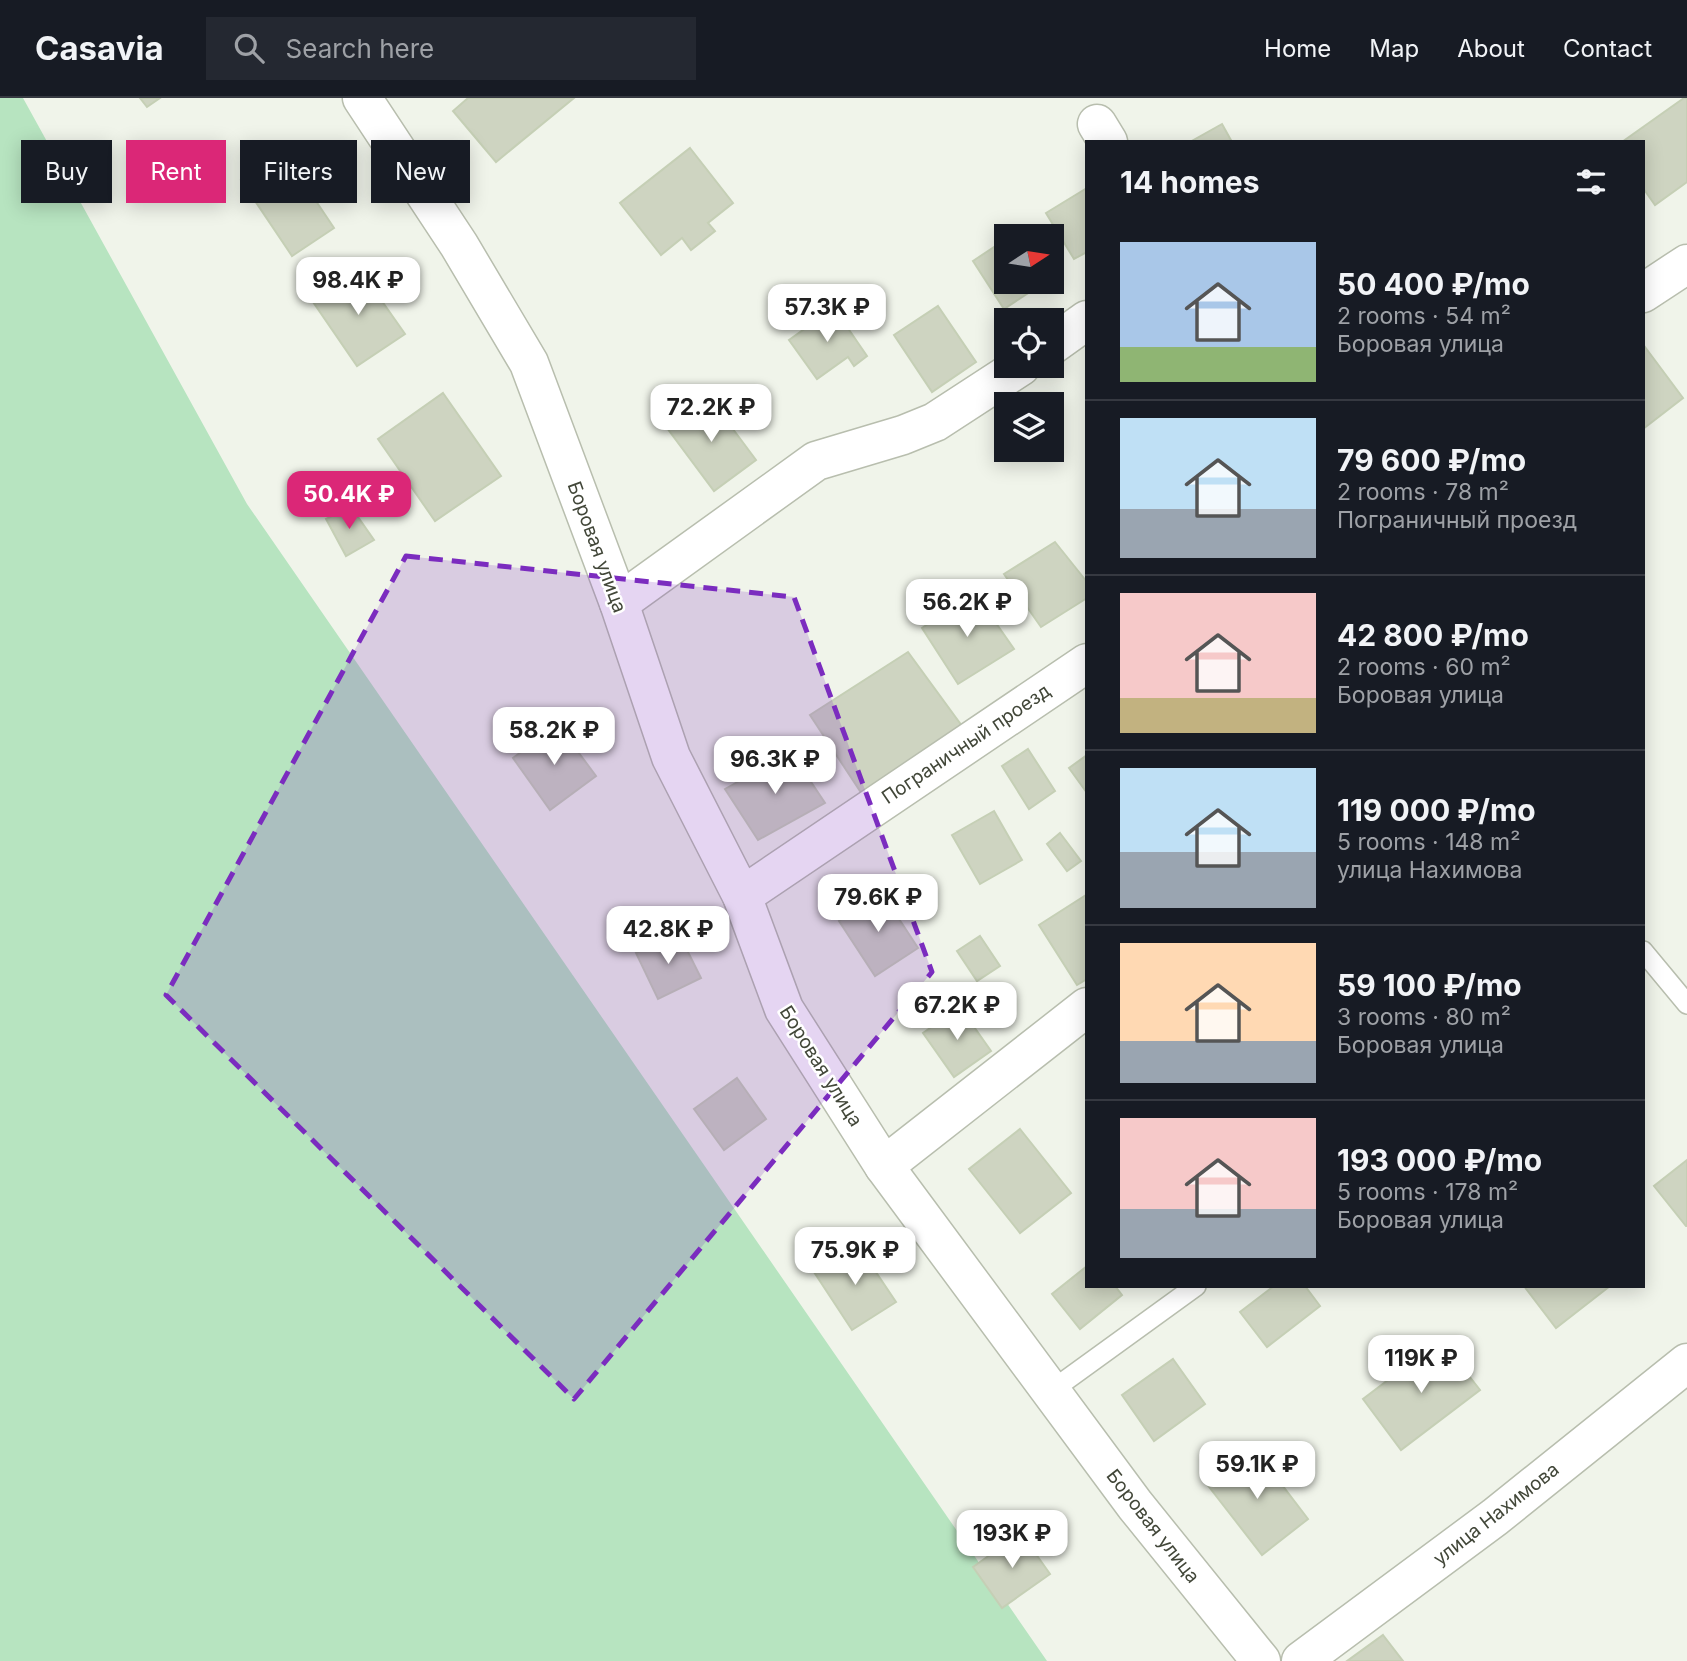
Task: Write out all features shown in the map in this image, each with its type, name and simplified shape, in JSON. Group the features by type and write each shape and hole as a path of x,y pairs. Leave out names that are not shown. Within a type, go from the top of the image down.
{"street":[{"name":"Боровая улица","path":"362,98 459,246 528,363 619,603 671,757 742,896 784,1009 884,1166 1135,1505 1261,1661"},
{"path":"1645,292 1687,264"},
{"path":"1064,336 1085,321"},
{"path":"619,603 816,461 903,435 935,422 1003,378"},
{"name":"Пограничный проезд","path":"742,896 1085,664"},
{"path":"884,1166 1085,1009"},
{"name":"улица Нахимова","path":"1301,1661 1495,1517 1687,1363"}],"lane":[{"path":"1645,953 1687,1004"},
{"path":"1051,1391 1193,1288"}],"highlighted area":[{"path":"406,556 794,597 932,972 574,1399 166,995"}],"green space":[{"path":"0,98 23,98 46,140 21,140 21,203 81,203 247,504 1047,1661 0,1661"}],"building":[{"path":"140,98 160,98 147,107"},
{"path":"468,98 574,98 496,162 453,111"},
{"path":"1687,98 1687,182 1655,205 1645,191 1645,140 1625,140"},
{"path":"1222,124 1231,140 1194,140"},
{"path":"690,148 733,203 708,223 715,231 691,250 682,238 661,255 620,203"},
{"path":"1085,189 1085,253 1074,259 1064,243 1064,224 1053,224 1046,213"},
{"path":"256,203 317,203 334,228 292,256"},
{"path":"994,247 994,294 973,261"},
{"path":"358,267 405,334 357,366 311,299"},
{"path":"994,294 1027,294 1006,308"},
{"path":"938,306 976,362 932,392 894,335"},
{"path":"834,308 867,356 854,366 848,357 817,379 789,340"},
{"path":"1645,347 1683,398 1645,427"},
{"path":"443,393 501,476 435,521 378,439"},
{"path":"709,397 756,460 714,491 667,428"},
{"path":"351,507 374,540 346,556 326,519"},
{"path":"1055,542 1085,580 1085,599 1041,627 1004,574"},
{"path":"975,593 1014,649 958,684 922,628"},
{"path":"908,652 962,726 862,794 810,715"},
{"path":"558,725 596,776 550,810 513,758"},
{"path":"1028,749 1055,791 1029,809 1002,766"},
{"path":"791,752 825,803 758,840 725,789"},
{"path":"1085,756 1085,790 1069,768"},
{"path":"994,811 1022,860 980,884 952,835"},
{"path":"1060,833 1081,861 1067,871 1047,844"},
{"path":"882,893 918,948 875,976 839,921"},
{"path":"1085,896 1085,980 1077,985 1039,925"},
{"path":"678,932 701,978 658,999 636,953"},
{"path":"980,936 1000,966 977,981 957,951"},
{"path":"960,1007 991,1051 954,1077 923,1033"},
{"path":"737,1078 766,1119 724,1150 694,1109"},
{"path":"1020,1129 1071,1193 1020,1233 969,1169"},
{"path":"1687,1160 1687,1226 1686,1226 1654,1186"},
{"path":"857,1244 896,1302 852,1330 814,1272"},
{"path":"1085,1268 1085,1288 1117,1288 1122,1295 1080,1329 1052,1294"},
{"path":"1271,1288 1306,1288 1320,1306 1267,1347 1240,1312"},
{"path":"1526,1288 1607,1288 1556,1328"},
{"path":"1441,1340 1480,1390 1401,1450 1363,1399"},
{"path":"1173,1359 1205,1404 1154,1441 1122,1395"},
{"path":"1253,1447 1308,1519 1262,1555 1206,1483"},
{"path":"1021,1533 1050,1574 1002,1608 973,1567"},
{"path":"1383,1635 1403,1661 1347,1661"}]}
